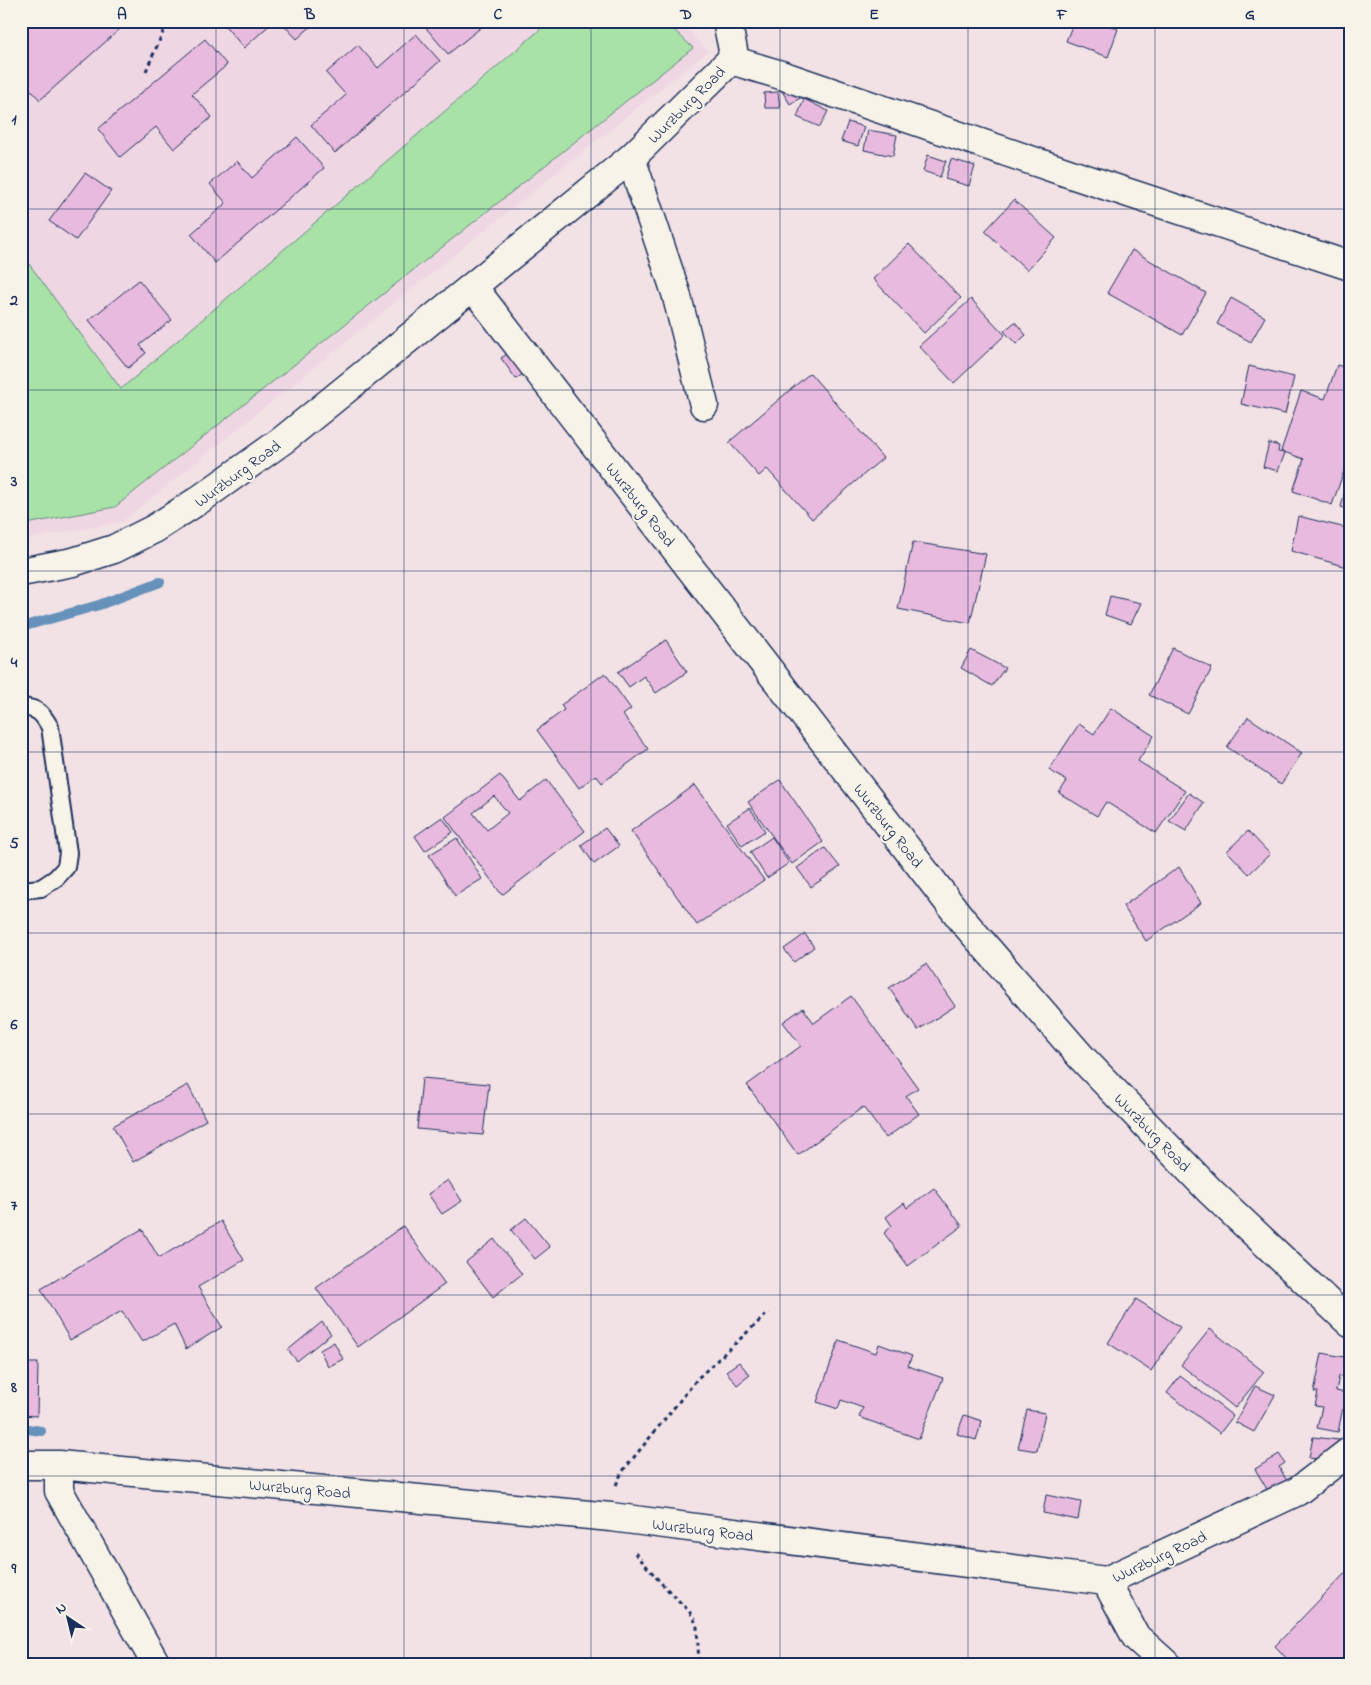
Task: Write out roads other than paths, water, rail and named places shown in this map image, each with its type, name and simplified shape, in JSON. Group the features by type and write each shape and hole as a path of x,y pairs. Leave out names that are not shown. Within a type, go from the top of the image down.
{"street":[{"name":"Wurzburg Road","path":"21,572 73,562 114,549 154,529 199,500 283,440 631,158 731,60 733,50 727,21"},
{"path":"731,60 781,75 1077,176 1350,266"},
{"path":"631,158 676,293 704,405"},
{"name":"Wurzburg Road","path":"473,287 964,921 1082,1058 1142,1121 1210,1191 1350,1323"},
{"name":"Wurzburg Road","path":"21,1465 59,1465 611,1517 1106,1581 1298,1491 1350,1451"},
{"path":"59,1465 59,1491 156,1664"},
{"path":"1106,1581 1136,1637 1166,1664"}],"lane":[{"path":"21,707 32,708 44,716 50,727 68,853 66,867 56,878 41,888 21,890"}],"waterway":[{"path":"21,627 99,605 160,582"},
{"path":"21,1428 41,1431"}]}
